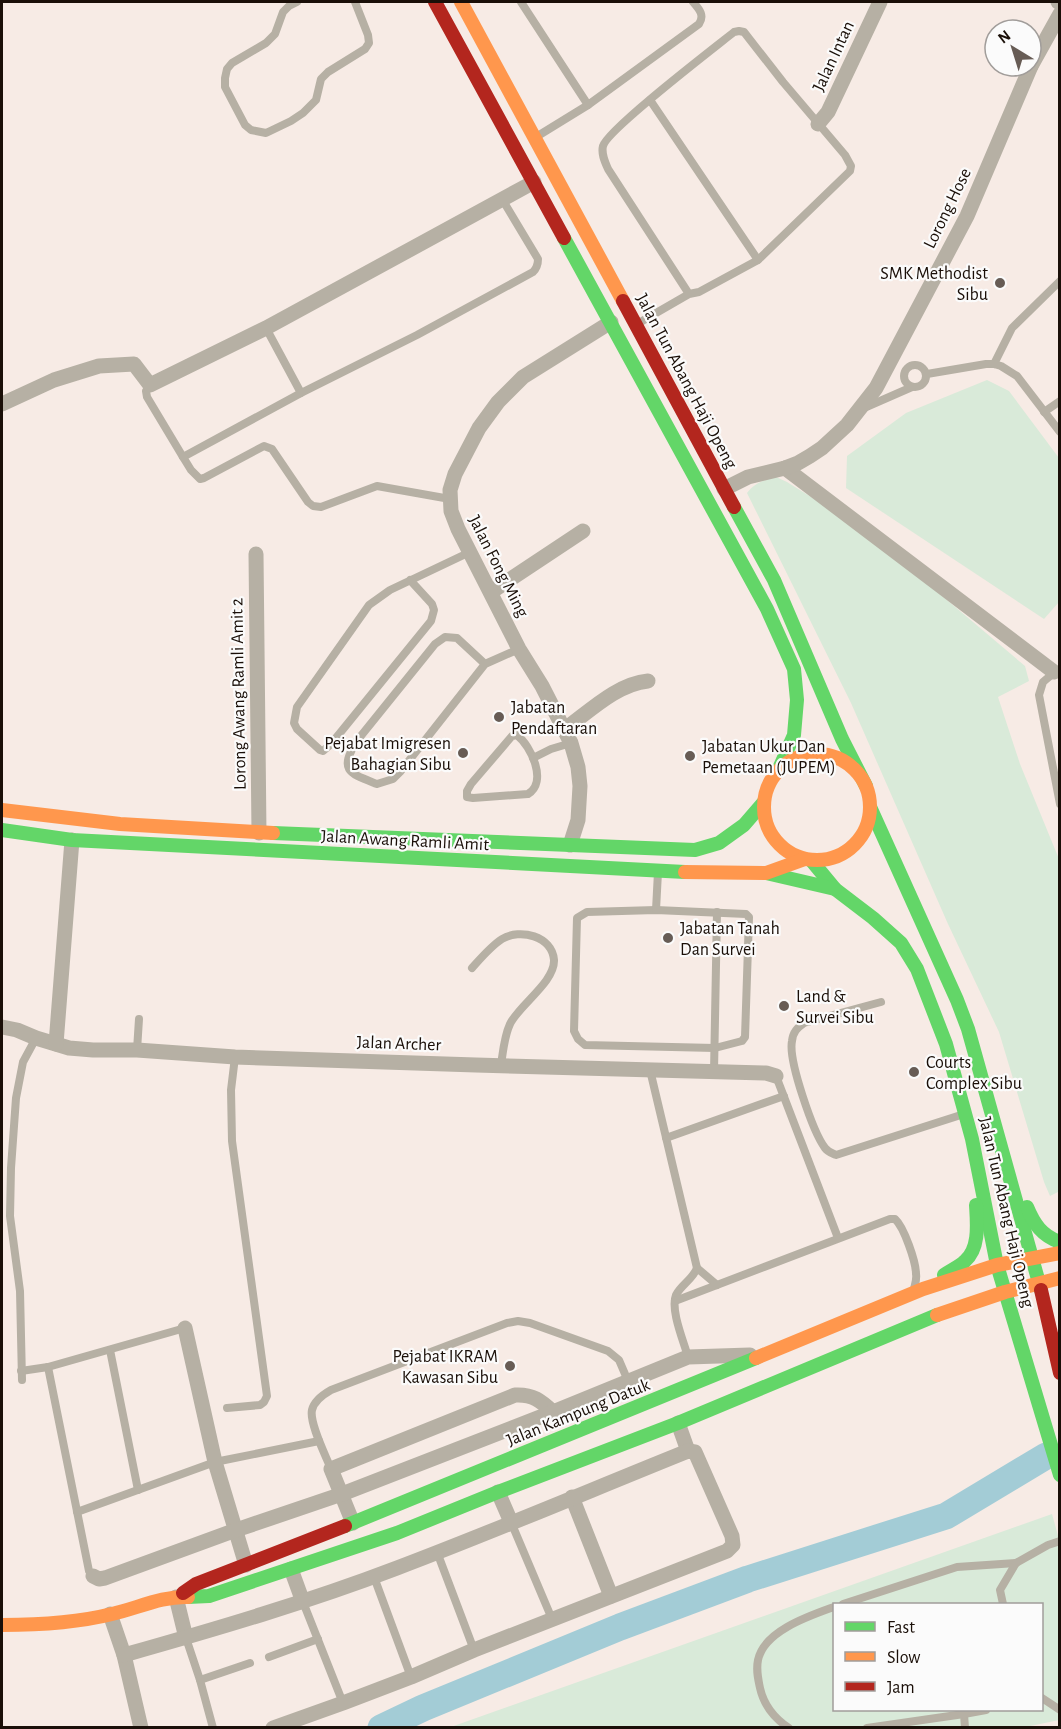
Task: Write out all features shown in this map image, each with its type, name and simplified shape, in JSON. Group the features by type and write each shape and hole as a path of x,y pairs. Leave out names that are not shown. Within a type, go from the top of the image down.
{"main road":[{"path":"435,2 767,609 794,669 797,700 794,735 778,771 768,785 763,803 764,818 769,832 778,845 791,854 808,860 826,860 852,847 862,835 868,821 870,807 866,786 856,771 843,760 826,755 808,754 792,760 778,771"},
{"name":"Jalan Tun Abang Haji Openg","path":"461,2 774,580 842,739 866,786"},
{"name":"Jalan Awang Ramli Amit","path":"2,810 58,819 259,832 695,850 719,843 744,825 763,803"},
{"name":"Jalan Tun Abang Haji Openg","path":"870,807 968,1029 1033,1259 1059,1373"},
{"name":"Jalan Awang Ramli Amit","path":"2,831 72,840 658,871 766,873 808,860"},
{"name":"Jalan Tun Abang Haji Openg","path":"808,860 835,889 901,943 916,969 946,1044 972,1139 997,1265 1059,1474"},
{"path":"766,873 835,889"},
{"path":"984,1084 1030,1216 1040,1232 1059,1242"},
{"path":"918,1291 966,1260 974,1246 977,1224 972,1139"},
{"name":"Jalan Kampung Datuk","path":"176,1597 196,1584 353,1523 918,1291 997,1265 1059,1253"},
{"name":"Jalan Kampung Datuk","path":"2,1625 59,1623 110,1614 176,1597 208,1596 291,1569 397,1533 678,1423 946,1311 1059,1278"},
{"path":"1055,1352 1059,1338"},
{"path":"353,1523 362,1545"}],"street":[{"name":"Jalan Intan","path":"818,124 828,112 880,2"},
{"name":"Lorong Hose","path":"1043,44 1059,14"},
{"name":"Lorong Hose","path":"724,489 748,477 798,463 822,448 847,425 876,388 967,216 1026,78"},
{"path":"2,404 54,380 99,366 134,364 150,385 266,328 534,182"},
{"name":"Jalan Fong Ming","path":"570,846 578,820 580,786 578,767 571,743 542,686 519,649 458,530 451,511 450,489 455,474 479,428 498,402 523,377 611,322"},
{"path":"785,468 1058,672"},
{"path":"491,592 584,531"},
{"name":"Lorong Awang Ramli Amit 2","path":"256,554 259,832"},
{"path":"565,729 624,687 635,682 648,681"},
{"path":"56,1044 72,840"},
{"name":"Jalan Archer","path":"2,1027 69,1048 93,1050 137,1050 235,1057 766,1073 776,1076"},
{"path":"185,1329 215,1462 246,1565"},
{"path":"93,1576 99,1579 105,1578 342,1494 688,1357 765,1355"},
{"path":"688,1357 692,1385"},
{"path":"353,1523 331,1469 515,1395 526,1394 533,1397 553,1412"},
{"path":"678,1423 688,1451"},
{"path":"124,1655 303,1602 374,1577 688,1451 695,1452 732,1536 733,1545 727,1551 411,1677 273,1728"},
{"path":"498,1492 511,1522"},
{"path":"572,1497 611,1596"},
{"path":"291,1569 303,1602"},
{"path":"176,1597 186,1638"},
{"path":"110,1614 124,1655 141,1728"}],"lane":[{"path":"297,2 283,12 275,34 266,43 232,63 227,69 225,87 245,125 251,130 266,133 303,113 316,100 321,80 328,72 364,49 369,43 355,2"},
{"path":"521,2 588,105"},
{"path":"534,138 588,105 699,24 702,18 701,12 693,2"},
{"path":"636,324 689,294 699,292 758,260 850,171 849,160 744,32 739,31 734,32 650,100 603,145 603,158 608,169 689,294"},
{"path":"650,100 758,260"},
{"path":"183,457 533,272 538,266 538,259 502,199"},
{"path":"994,364 1012,328 1059,281"},
{"path":"266,328 301,393"},
{"path":"892,356 908,368"},
{"path":"927,374 994,364 1017,376 1059,432"},
{"path":"912,387 905,378 908,368 918,365 927,374"},
{"path":"858,411 923,384 927,374"},
{"path":"150,385 146,391 147,397 183,457 200,479 268,446 313,506 321,507 377,486 450,499"},
{"path":"1044,412 1059,401"},
{"path":"410,580 432,604 434,610 431,621 331,744 323,751 320,750 297,729 294,723 297,707 369,605 390,590 410,580 470,552"},
{"path":"485,664 457,638 445,637 435,644 356,742 348,757 348,768 377,784 393,779 485,664 519,649"},
{"path":"1058,672 1043,682 1039,695 1055,758 1059,804"},
{"path":"517,735 523,740 533,758 537,784 528,794 473,798 466,794 471,784 512,736 517,735"},
{"path":"533,758 571,743"},
{"path":"656,910 658,871"},
{"path":"656,910 717,912 746,914 750,918 745,1037 740,1042 715,1048 585,1045 578,1039 574,1031 577,918 586,912 656,910"},
{"path":"714,1072 717,912"},
{"path":"472,968 504,938 514,936 526,935 538,938 547,944 554,960 549,978 518,1011 509,1026 501,1065"},
{"path":"881,1002 804,1023 795,1030 791,1043 793,1060 823,1146 836,1155 965,1113"},
{"path":"137,1050 139,1019"},
{"path":"22,1380 20,1291 10,1216 11,1168 16,1098 21,1071 23,1062 36,1038"},
{"path":"227,1408 260,1405 267,1396 232,1141 231,1090 235,1057"},
{"path":"650,1070 697,1268 717,1285"},
{"name":"Jalan Archer","path":"776,1076 838,1238"},
{"path":"666,1138 783,1096"},
{"path":"675,1302 887,1219 895,1219 902,1227 915,1267 918,1291"},
{"path":"688,1357 675,1302 677,1294 697,1268"},
{"path":"331,1469 312,1417 312,1410 322,1395 331,1389 507,1323 518,1321 530,1323 608,1351 619,1360 628,1381"},
{"path":"21,1371 48,1367 185,1329"},
{"path":"110,1350 138,1490"},
{"path":"48,1367 88,1570 93,1576"},
{"path":"77,1512 215,1462 319,1441"},
{"path":"511,1522 552,1619"},
{"path":"849,1603 957,1567 1016,1563 1059,1541"},
{"path":"437,1552 474,1650"},
{"path":"1003,1603 1000,1590 1016,1563"},
{"path":"374,1577 411,1677"},
{"path":"303,1602 343,1703"},
{"path":"789,1728 776,1719 762,1698 756,1672 758,1659 763,1648 774,1637 800,1618 833,1607"},
{"path":"186,1638 201,1680 213,1728"},
{"path":"269,1657 318,1639"},
{"path":"201,1680 250,1663"},
{"path":"1043,1699 1059,1710"},
{"path":"867,1728 980,1711"},
{"path":"964,1714 965,1728"}],"green space":[{"path":"987,380 1009,391 1059,458 1059,602 1044,619 846,488 847,456 906,413"},
{"path":"776,477 824,505 915,573 1025,666 1029,681 998,697 1020,764 1059,859 1060,1191 1050,1196 999,1032 948,924 851,703 747,493 760,482"},
{"path":"1052,1514 1060,1543 1059,1720 1021,1728 448,1728"}],"waterway":[{"path":"381,1728 423,1708 620,1627 748,1579 946,1516 1046,1456"}],"traffic: fast":[{"path":"564,238 767,609 794,669 797,700 794,735 778,771"},
{"path":"734,507 774,580 842,739 866,786"},
{"path":"273,833 695,850 719,843 744,825 763,803"},
{"path":"870,807 968,1029 1041,1290"},
{"path":"2,830 72,840 685,872"},
{"path":"811,860 835,889 901,943 917,969 946,1044 972,1139 997,1265 1060,1475"},
{"path":"766,873 835,889"},
{"path":"944,1275 970,1256 977,1235 976,1205"},
{"path":"1027,1207 1039,1229 1060,1242"},
{"path":"188,1597 209,1596 397,1533 678,1423 937,1315"},
{"path":"345,1526 756,1358"}],"traffic: slow":[{"path":"461,2 623,301"},
{"path":"817,754 837,758 854,770 866,787 870,807 866,827 854,844 837,856 817,860 797,856 780,844 768,827 764,807 768,787 780,770 797,758 817,754"},
{"path":"2,810 120,824 273,833"},
{"path":"685,872 766,873 805,859"},
{"path":"756,1358 923,1289 997,1265 1060,1253"},
{"path":"937,1315 1005,1292 1060,1278"},
{"path":"2,1625 85,1620 159,1600 188,1597"}],"traffic: jam":[{"path":"435,2 564,238"},
{"path":"623,301 734,507"},
{"path":"1041,1290 1060,1373"},
{"path":"183,1593 196,1584 345,1526"}],"place":[{"name":"SMK Methodist Sibu","path":"1000,283"},
{"name":"Jabatan Pendaftaran","path":"499,717"},
{"name":"Pejabat Imigresen Bahagian Sibu","path":"463,753"},
{"name":"Jabatan Ukur Dan Pemetaan (JUPEM)","path":"690,756"},
{"name":"Jabatan Tanah Dan Survei","path":"668,938"},
{"name":"Land & Survei Sibu","path":"784,1006"},
{"name":"Courts Complex Sibu","path":"914,1072"},
{"name":"Pejabat IKRAM Kawasan Sibu","path":"510,1366"}]}
